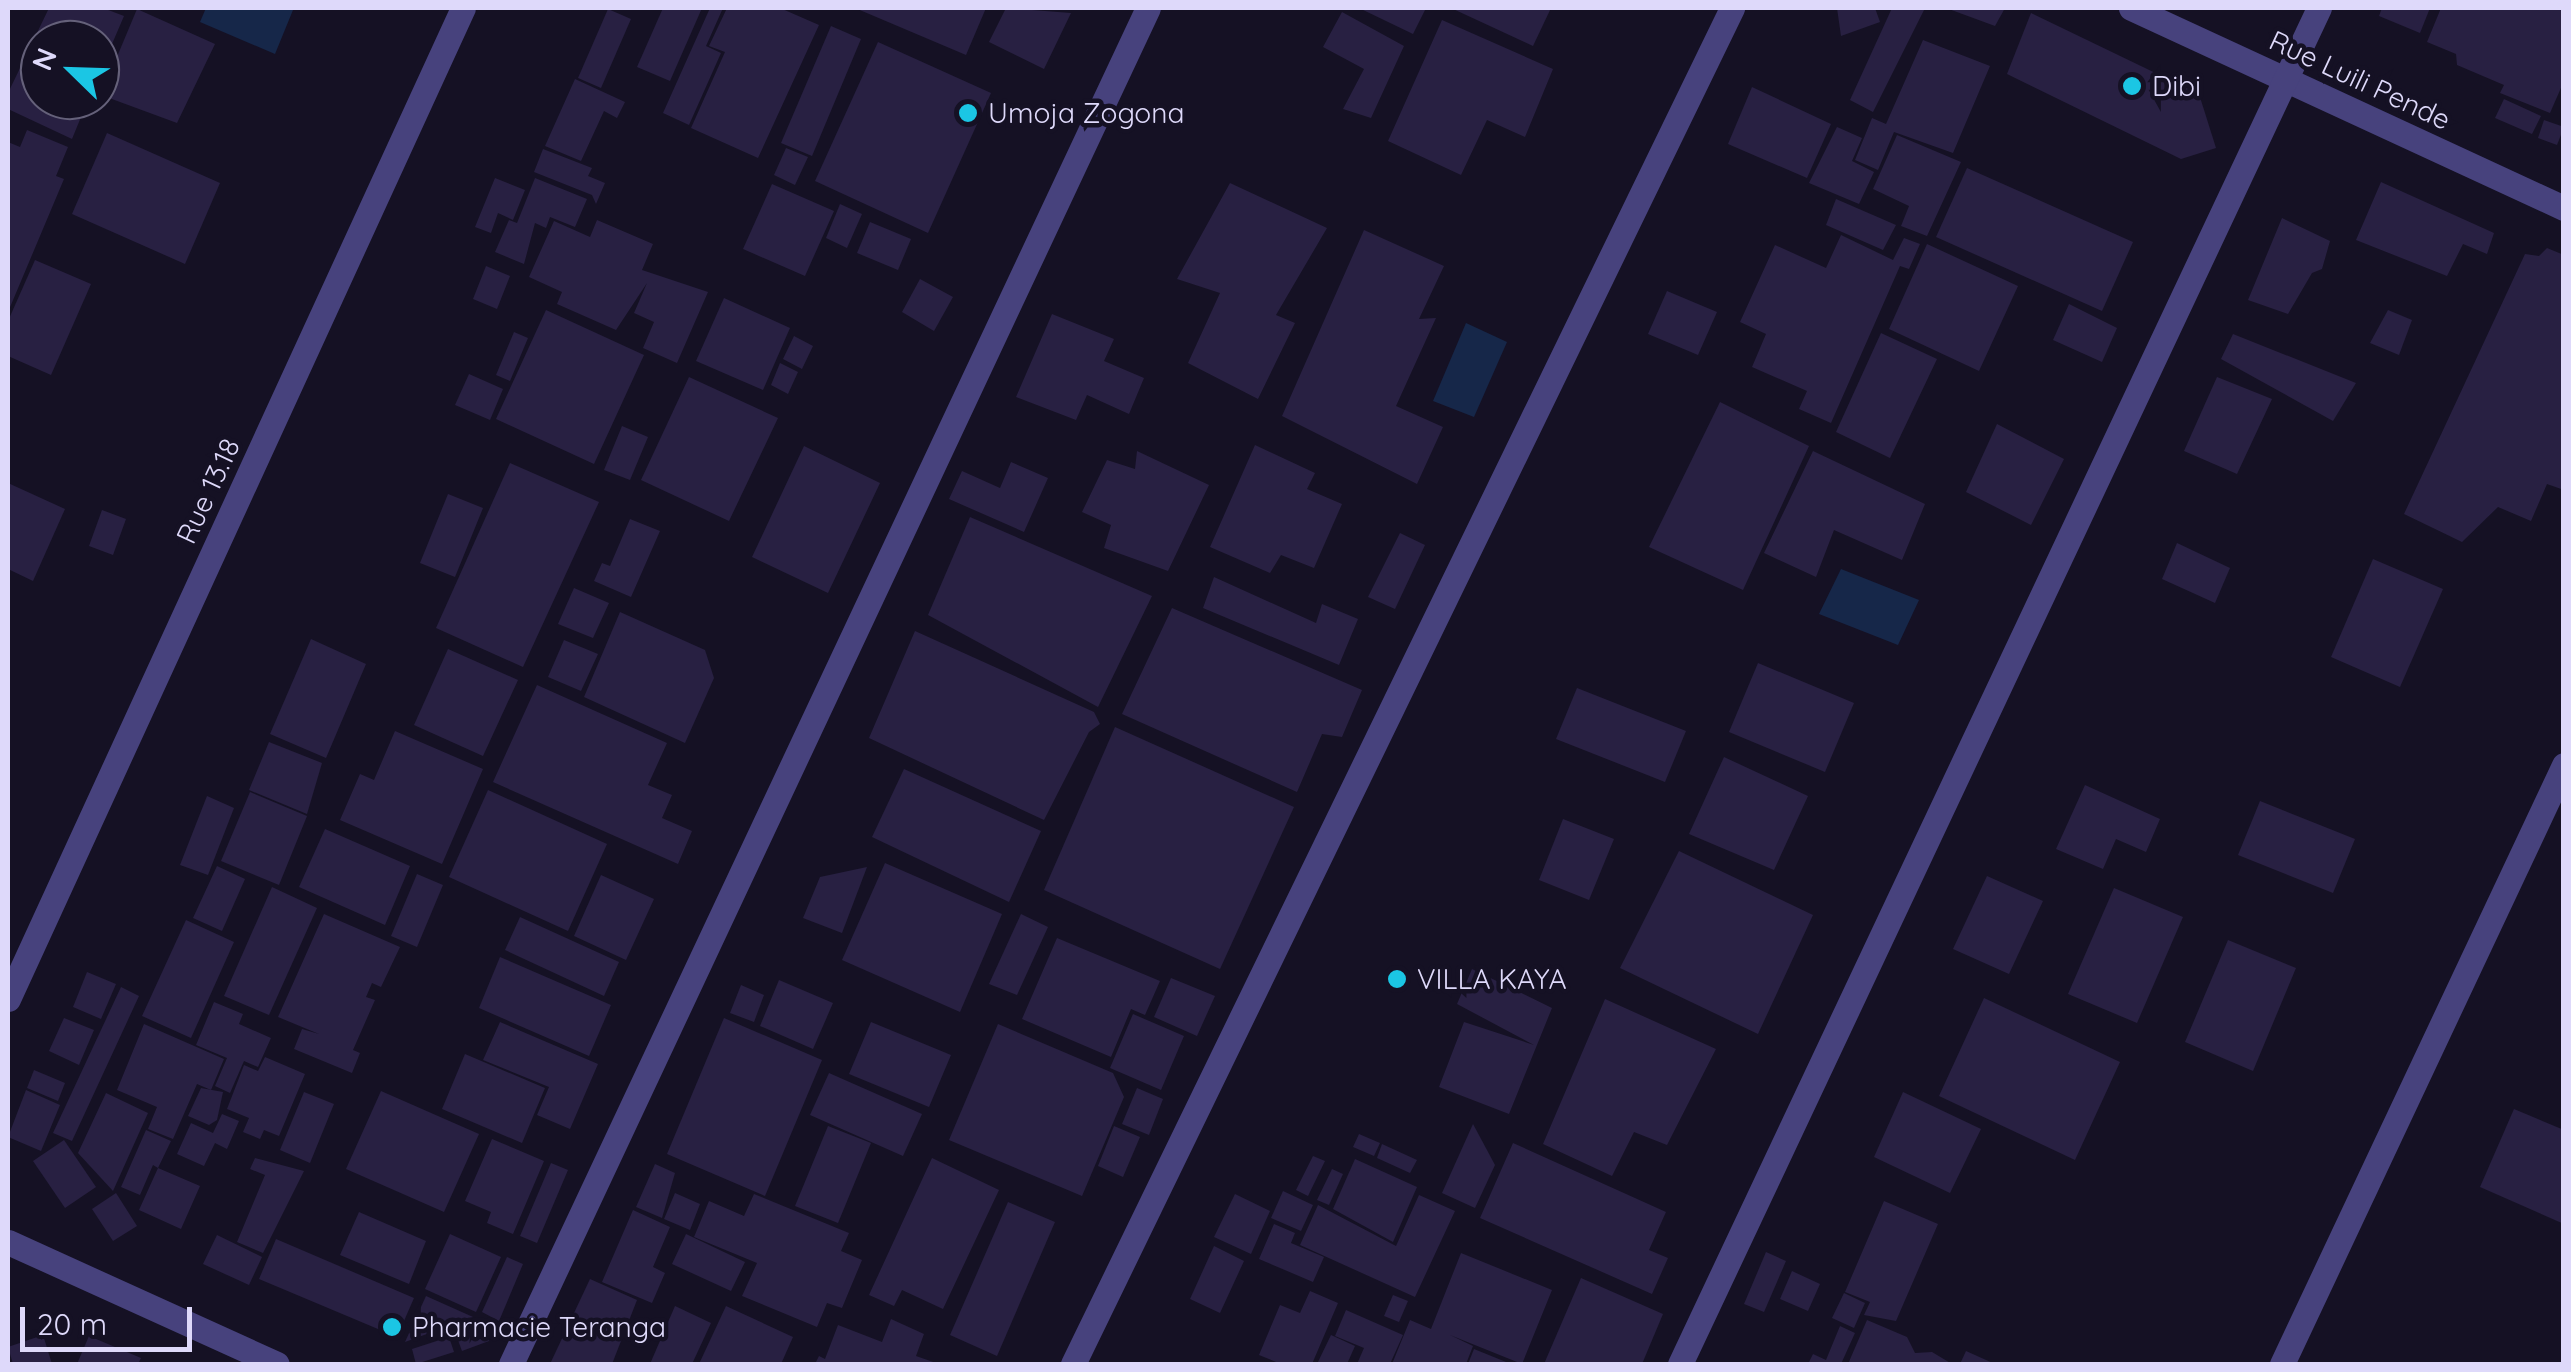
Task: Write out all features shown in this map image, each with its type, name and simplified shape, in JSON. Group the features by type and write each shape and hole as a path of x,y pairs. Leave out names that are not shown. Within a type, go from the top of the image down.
{"street":[{"name":"Rue 13.18","path":"8,999 463,8"},
{"path":"511,1364 1148,8"},
{"path":"1073,1364 1732,8"},
{"name":"Rue Luili Pende","path":"2131,8 2564,208"},
{"path":"1680,1364 2319,8"},
{"path":"2282,1364 2564,765"},
{"path":"8,1242 277,1364"}],"water":[{"path":"206,8 293,10 275,54 200,22"},
{"path":"1466,323 1507,342 1474,417 1433,401"},
{"path":"1841,569 1919,600 1898,645 1819,614"}],"building":[{"path":"49,8 103,8 124,16 120,25 120,20 43,20"},
{"path":"663,8 702,8 670,81 637,67"},
{"path":"710,8 723,8 706,46 721,53 689,125 663,113"},
{"path":"727,8 780,8 819,25 758,158 691,128 725,52 709,46"},
{"path":"855,8 986,8 966,55"},
{"path":"1006,8 1071,13 1044,69 989,42"},
{"path":"1359,8 1426,8 1413,34"},
{"path":"1451,8 1551,8 1533,46"},
{"path":"1837,8 1875,8 1880,22 1841,36"},
{"path":"1892,8 1925,8 1873,112 1850,100"},
{"path":"1946,8 2005,8 1995,26"},
{"path":"2382,8 2430,8 2420,33 2379,16"},
{"path":"2441,8 2564,8 2564,81 2550,113 2500,93 2504,85 2457,65 2456,54 2427,42"},
{"path":"137,9 215,44 177,123 120,102 120,50"},
{"path":"608,9 631,19 601,88 578,78"},
{"path":"1342,12 1404,46 1371,118 1343,109 1364,69 1323,47"},
{"path":"2031,13 2199,94 2216,148 2181,159 2007,74"},
{"path":"1442,20 1553,69 1525,137 1487,120 1461,175 1388,141"},
{"path":"831,26 861,39 812,156 781,143"},
{"path":"1923,40 1990,66 1953,153 1894,132 1878,170 1855,160 1872,118 1886,124"},
{"path":"878,42 991,93 928,233 815,181"},
{"path":"20,68 20,115 8,109 8,93"},
{"path":"575,79 625,102 617,118 604,111 581,161 545,146"},
{"path":"1752,87 1831,124 1807,178 1728,144"},
{"path":"2504,99 2541,116 2532,134 2495,118"},
{"path":"31,120 80,120 72,139"},
{"path":"2544,120 2564,127 2557,145 2538,138"},
{"path":"1837,127 1862,138 1852,161 1874,172 1859,204 1809,183"},
{"path":"27,130 68,147 56,176 64,179 8,312 8,142 20,147"},
{"path":"107,133 220,183 185,264 72,214"},
{"path":"1897,135 1961,162 1927,236 1901,226 1909,206 1873,189"},
{"path":"786,148 808,157 795,185 774,175"},
{"path":"543,149 592,168 588,176 605,183 596,204 592,195 534,172"},
{"path":"1967,168 2133,242 2102,311 1936,237"},
{"path":"495,178 525,190 513,220 498,213 491,233 475,227"},
{"path":"535,178 587,199 575,227 550,217 546,228 535,223 524,264 495,252 509,220 517,223"},
{"path":"2381,182 2494,233 2487,254 2463,244 2447,276 2356,240"},
{"path":"1230,183 1327,228 1276,315 1295,323 1258,399 1188,363 1220,293 1177,279"},
{"path":"772,184 834,211 805,276 743,249"},
{"path":"1836,199 1896,225 1883,250 1826,225"},
{"path":"840,204 862,214 847,248 826,238"},
{"path":"2282,218 2330,241 2322,269 2312,273 2288,314 2248,300"},
{"path":"597,220 653,244 642,270 708,292 677,363 643,348 654,322 634,313 647,283 616,330 557,304 562,292 529,277 554,221 590,237"},
{"path":"870,222 911,239 898,270 857,253"},
{"path":"1364,230 1444,266 1419,319 1436,318 1396,406 1443,427 1417,484 1282,416"},
{"path":"1841,235 1893,260 1904,238 1920,244 1909,269 1900,266 1831,423 1799,409 1807,391 1752,367 1766,334 1740,322 1775,245 1826,268"},
{"path":"1927,244 2018,286 1979,371 1889,329"},
{"path":"2547,248 2564,255 2564,490 2547,484 2531,521 2498,507 2462,542 2404,514 2525,254 2539,256"},
{"path":"35,260 91,284 51,375 8,356 8,321"},
{"path":"486,266 510,276 497,309 473,299"},
{"path":"920,279 953,297 934,331 902,312"},
{"path":"1667,291 1717,312 1698,355 1648,334"},
{"path":"724,298 790,328 763,390 696,361"},
{"path":"2069,304 2117,328 2102,362 2053,340"},
{"path":"546,310 644,355 594,464 496,419"},
{"path":"2388,310 2412,320 2399,355 2370,343"},
{"path":"1052,314 1114,339 1104,361 1144,378 1129,414 1087,395 1076,420 1016,397"},
{"path":"514,332 528,338 510,381 496,375"},
{"path":"1881,333 1937,359 1890,458 1836,432"},
{"path":"2233,334 2356,383 2333,421 2221,359"},
{"path":"794,336 813,346 802,369 783,359"},
{"path":"780,363 798,372 788,394 771,385"},
{"path":"469,374 503,389 490,420 455,405"},
{"path":"689,377 778,418 729,521 641,480"},
{"path":"2217,377 2272,399 2237,474 2184,451"},
{"path":"1720,402 1809,446 1743,590 1649,547"},
{"path":"1997,424 2064,459 2031,525 1966,492"},
{"path":"622,426 648,437 630,480 604,470"},
{"path":"1255,445 1315,473 1307,489 1342,504 1314,568 1281,555 1270,573 1210,547"},
{"path":"804,446 880,483 828,593 752,557"},
{"path":"1137,451 1209,485 1168,571 1104,548 1111,525 1082,512 1107,460 1135,469"},
{"path":"1813,451 1925,504 1902,560 1834,530 1816,577 1764,553"},
{"path":"1011,462 1048,478 1024,532 949,499 962,471 1000,488"},
{"path":"510,463 599,502 523,667 436,628"},
{"path":"8,483 65,509 33,581 8,569"},
{"path":"448,494 483,508 455,577 420,563"},
{"path":"102,510 126,519 113,555 89,546"},
{"path":"970,517 1152,596 1098,707 928,615"},
{"path":"630,519 660,531 631,597 594,581 602,563 610,566"},
{"path":"1400,533 1425,545 1395,609 1368,597"},
{"path":"2177,543 2230,568 2215,603 2162,579"},
{"path":"2373,559 2443,589 2400,687 2331,657"},
{"path":"1214,577 1316,623 1322,604 1358,619 1339,665 1203,608"},
{"path":"574,588 609,603 593,638 558,624"},
{"path":"1172,608 1362,690 1342,737 1322,734 1297,792 1122,714"},
{"path":"620,612 705,650 714,678 685,743 584,697"},
{"path":"915,631 1094,712 1100,724 1089,732 1044,820 869,738"},
{"path":"311,639 366,664 326,758 270,734"},
{"path":"564,640 598,654 581,691 548,677"},
{"path":"448,649 518,680 483,756 414,725"},
{"path":"1758,663 1854,703 1825,772 1729,732"},
{"path":"537,685 667,743 648,785 672,795 662,818 692,831 678,864 493,782"},
{"path":"1577,688 1686,731 1665,782 1556,739"},
{"path":"1115,727 1294,807 1220,969 1044,890"},
{"path":"395,731 483,769 442,864 340,820 360,774 374,780"},
{"path":"269,742 322,763 307,814 249,790"},
{"path":"1724,757 1808,796 1774,870 1689,834"},
{"path":"904,769 1041,831 1009,902 872,837"},
{"path":"2085,785 2160,819 2146,852 2116,839 2103,869 2056,849"},
{"path":"488,790 607,844 568,931 449,877"},
{"path":"250,792 307,816 279,885 221,861"},
{"path":"207,796 234,808 208,875 180,865"},
{"path":"2260,801 2355,839 2333,893 2238,855"},
{"path":"1563,819 1614,839 1589,900 1539,880"},
{"path":"325,829 410,866 385,925 299,887"},
{"path":"1679,851 1813,915 1758,1034 1620,968"},
{"path":"885,863 1002,914 960,1012 842,960"},
{"path":"217,866 245,879 222,931 193,918"},
{"path":"867,867 842,933 803,918 820,877"},
{"path":"417,874 443,885 417,947 391,936"},
{"path":"601,875 654,899 626,960 574,936"},
{"path":"1987,876 2043,901 2009,974 1953,949"},
{"path":"272,887 317,908 269,1015 224,996"},
{"path":"2114,888 2183,917 2137,1023 2068,994"},
{"path":"324,914 400,947 381,987 372,983 366,997 375,1000 353,1050 360,1053 352,1073 294,1049 302,1029 319,1034 278,1017"},
{"path":"1021,914 1048,927 1017,995 989,984"},
{"path":"520,917 619,962 604,996 505,950"},
{"path":"186,920 234,942 191,1038 142,1016"},
{"path":"1057,938 1160,981 1145,1015 1131,1009 1111,1057 1022,1019"},
{"path":"2228,940 2296,968 2253,1071 2185,1042"},
{"path":"500,957 611,1005 589,1056 479,1008"},
{"path":"1472,969 1552,1008 1509,1114 1439,1087 1464,1022 1534,1045 1457,1004"},
{"path":"87,972 116,984 101,1019 73,1007"},
{"path":"1171,978 1215,996 1197,1036 1154,1017"},
{"path":"779,980 833,1003 813,1049 760,1026"},
{"path":"741,985 764,995 754,1022 730,1013"},
{"path":"121,987 139,996 72,1141 53,1133"},
{"path":"1984,998 2120,1062 2075,1160 1939,1096"},
{"path":"1605,999 1716,1049 1667,1145 1634,1132 1612,1176 1543,1144"},
{"path":"214,1002 243,1014 239,1024 271,1038 258,1067 244,1061 230,1093 215,1086 227,1058 196,1045"},
{"path":"1133,1014 1184,1036 1161,1090 1110,1068"},
{"path":"64,1018 94,1030 79,1065 49,1051"},
{"path":"724,1018 822,1060 765,1196 667,1154"},
{"path":"500,1022 598,1064 570,1129 537,1115 549,1087 483,1060"},
{"path":"871,1022 951,1055 929,1107 849,1074"},
{"path":"144,1024 224,1059 211,1090 197,1084 173,1139 148,1129 157,1107 117,1090"},
{"path":"998,1024 1113,1073 1124,1097 1082,1196 949,1140"},
{"path":"465,1054 545,1088 522,1143 442,1109"},
{"path":"265,1057 305,1074 279,1136 264,1130 260,1139 243,1132 249,1118 227,1109 244,1065 258,1071"},
{"path":"34,1070 65,1083 58,1101 27,1088"},
{"path":"829,1073 922,1114 903,1156 810,1115"},
{"path":"201,1088 223,1092 217,1120 209,1125 188,1116"},
{"path":"1137,1088 1163,1099 1149,1135 1122,1124"},
{"path":"26,1090 60,1105 41,1151 8,1137"},
{"path":"381,1091 479,1134 444,1212 346,1169"},
{"path":"304,1092 334,1104 310,1163 280,1150"},
{"path":"1903,1092 1981,1129 1950,1193 1874,1157"},
{"path":"106,1093 148,1113 113,1191 78,1153"},
{"path":"2514,1109 2564,1130 2564,1224 2480,1187"},
{"path":"222,1114 239,1121 227,1149 215,1143 204,1166 177,1154 191,1123 213,1133"},
{"path":"1473,1124 1495,1165 1475,1208 1442,1193"},
{"path":"828,1126 871,1143 838,1223 795,1206"},
{"path":"1114,1126 1140,1137 1123,1177 1098,1166"},
{"path":"146,1130 171,1141 158,1168 153,1165 140,1195 121,1187"},
{"path":"1359,1134 1380,1143 1374,1156 1353,1147"},
{"path":"492,1139 544,1161 513,1234 487,1223 491,1212 465,1201"},
{"path":"64,1140 96,1187 65,1208 33,1161"},
{"path":"1513,1143 1666,1212 1649,1250 1668,1258 1652,1294 1480,1218"},
{"path":"1382,1144 1417,1160 1410,1173 1377,1158"},
{"path":"1313,1156 1325,1161 1308,1196 1296,1190"},
{"path":"255,1158 304,1171 263,1253 237,1242 265,1175 250,1169"},
{"path":"932,1158 999,1190 943,1309 902,1290 894,1306 869,1295"},
{"path":"1355,1159 1417,1187 1393,1242 1333,1209"},
{"path":"551,1163 568,1170 537,1243 520,1236"},
{"path":"655,1164 675,1173 662,1218 636,1207"},
{"path":"158,1168 200,1186 181,1229 139,1210"},
{"path":"1332,1169 1343,1174 1329,1205 1317,1200"},
{"path":"1283,1191 1313,1205 1301,1231 1271,1218"},
{"path":"116,1193 137,1226 113,1241 92,1209"},
{"path":"675,1193 700,1204 690,1230 664,1219"},
{"path":"754,1194 849,1233 841,1251 862,1260 842,1308 827,1303 817,1327 742,1296 757,1263 694,1237 709,1201 744,1216"},
{"path":"1235,1194 1270,1211 1251,1254 1214,1237"},
{"path":"1419,1195 1455,1211 1415,1297 1300,1245 1318,1205 1396,1246"},
{"path":"1884,1201 1938,1224 1896,1321 1864,1315 1870,1302 1845,1292"},
{"path":"1008,1202 1055,1222 997,1356 950,1335"},
{"path":"633,1210 670,1227 653,1267 665,1273 652,1303 602,1282"},
{"path":"359,1212 426,1241 409,1284 340,1255"},
{"path":"1274,1224 1295,1233 1291,1243 1324,1257 1313,1282 1259,1259"},
{"path":"450,1234 501,1257 476,1312 425,1289"},
{"path":"686,1234 745,1262 731,1291 672,1264"},
{"path":"217,1235 262,1257 249,1285 203,1264"},
{"path":"276,1239 414,1298 397,1337 259,1279"},
{"path":"1214,1246 1244,1261 1220,1313 1190,1299"},
{"path":"1766,1252 1786,1261 1764,1312 1744,1304"},
{"path":"1461,1253 1552,1290 1522,1364 1450,1335 1473,1346 1466,1364 1392,1364 1410,1320 1431,1329"},
{"path":"507,1257 523,1264 499,1321 482,1312"},
{"path":"1792,1271 1820,1284 1808,1311 1780,1299"},
{"path":"1581,1278 1663,1314 1642,1364 1544,1364"},
{"path":"590,1279 637,1300 612,1364 550,1364"},
{"path":"1310,1291 1338,1303 1312,1364 1281,1364 1259,1355 1280,1305 1300,1313"},
{"path":"1844,1293 1865,1303 1854,1328 1832,1318"},
{"path":"1393,1295 1408,1301 1399,1322 1384,1316"},
{"path":"426,1296 473,1317 405,1342"},
{"path":"675,1306 711,1323 692,1364 650,1364"},
{"path":"726,1306 793,1337 781,1364 699,1364"},
{"path":"1346,1310 1403,1335 1390,1364 1357,1364 1364,1348 1335,1336"},
{"path":"891,1319 924,1334 916,1356 939,1364 815,1364 819,1356 825,1359 838,1325 882,1342"},
{"path":"1867,1320 1907,1337 1915,1353 1932,1352 1952,1364 1848,1364"},
{"path":"482,1323 489,1341 462,1351 455,1332"},
{"path":"1840,1326 1855,1333 1841,1364 1808,1364 1813,1354 1826,1360"},
{"path":"43,1335 52,1364 13,1364 8,1347"},
{"path":"1331,1335 1355,1346 1347,1364 1317,1364"},
{"path":"89,1336 141,1358 138,1364 77,1364"},
{"path":"449,1337 454,1352 416,1364 412,1349"},
{"path":"1474,1349 1511,1364 1468,1364"},
{"path":"1966,1351 1995,1364 1960,1364"}],"place":[{"name":"Dibi","path":"2132,86"},
{"name":"Umoja Zogona","path":"968,113"},
{"name":"VILLA KAYA","path":"1397,979"},
{"name":"Pharmacie Teranga","path":"392,1327"}]}
